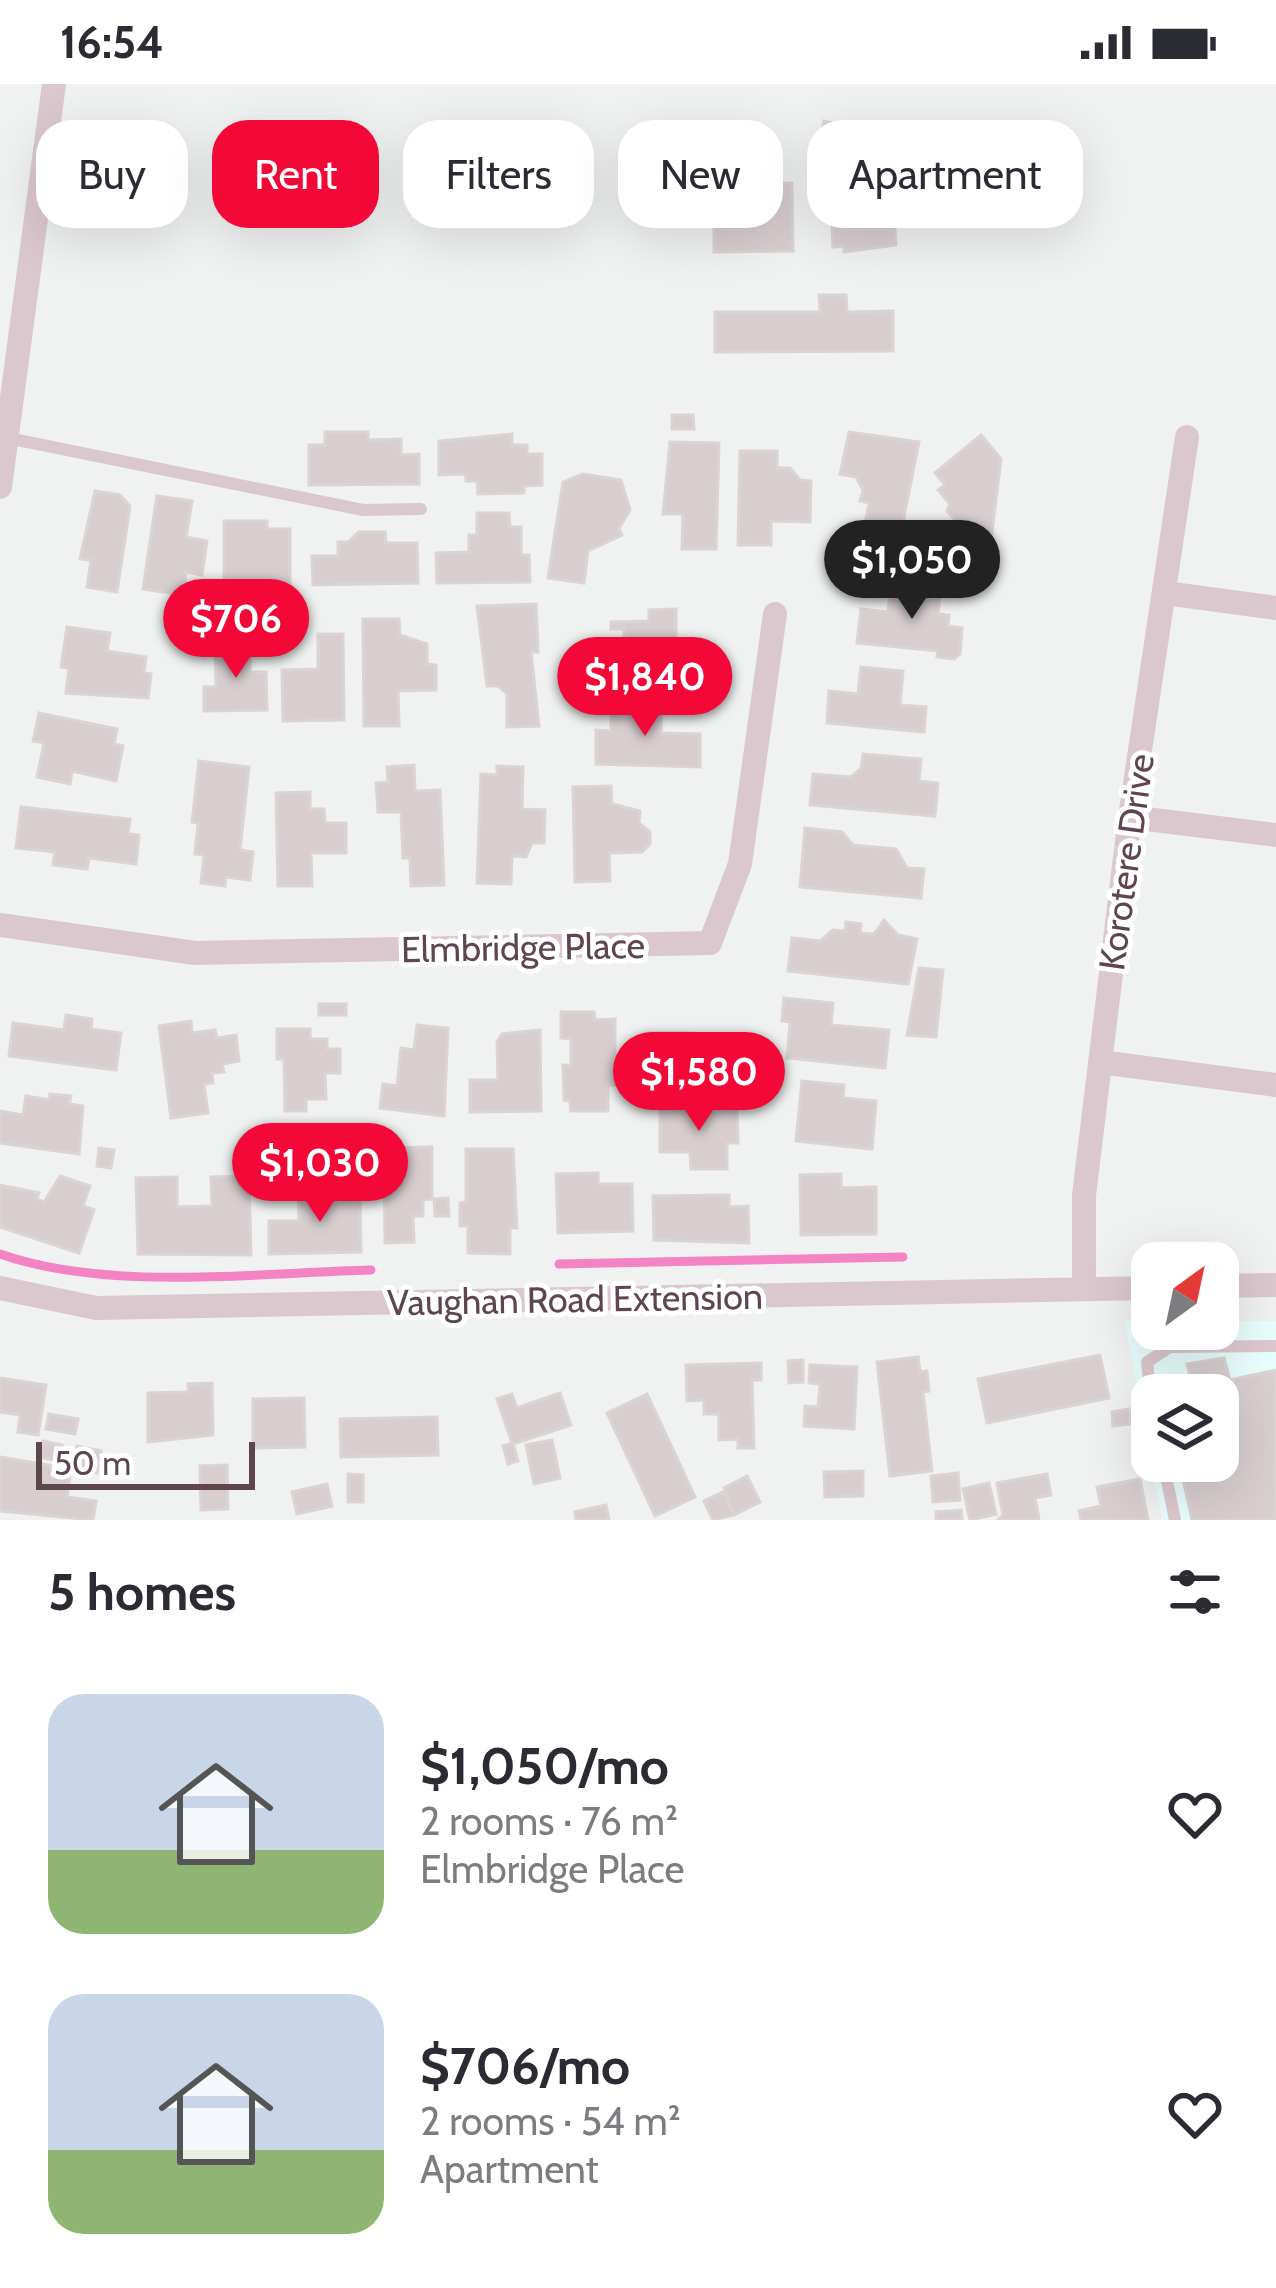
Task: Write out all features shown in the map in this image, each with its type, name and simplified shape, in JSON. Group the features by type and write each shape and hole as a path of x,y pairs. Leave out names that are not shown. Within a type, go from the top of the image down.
{"street":[{"path":"0,488 54,84"},
{"name":"Korotere Drive","path":"1084,1289 1084,1195 1100,1062 1130,817 1187,437"},
{"path":"1165,593 1276,608"},
{"name":"Elmbridge Place","path":"0,925 195,953 710,944 740,864 775,614"},
{"path":"1130,817 1276,835"},
{"path":"1100,1062 1276,1085"},
{"path":"1239,1286 1276,1285"},
{"name":"Vaughan Road Extension","path":"0,1288 96,1308 1131,1288"}],"lane":[{"path":"7,438 363,510 421,508"},
{"path":"1146,1374 1148,1362 1170,1347 1276,1346"},
{"path":"1167,1482 1175,1520"}],"shaded area":[{"path":"1125,1321 1131,1321 1131,1350 1239,1350 1239,1321 1276,1321 1276,1520 1162,1520 1155,1482 1239,1482 1239,1374 1135,1374"}],"building":[{"path":"783,183 792,183 793,251 714,252 714,228 783,228"},
{"path":"832,228 895,228 896,245 844,252 844,246 833,247"},
{"path":"819,295 846,295 847,312 893,311 893,351 715,352 715,312 820,312"},
{"path":"672,415 693,415 694,429 672,429"},
{"path":"325,432 368,432 368,440 401,439 401,455 419,454 419,484 309,485 309,445 325,445"},
{"path":"849,432 919,442 900,537 864,530 869,503 860,501 863,490 856,477 840,474"},
{"path":"512,434 512,445 527,445 527,454 542,454 542,485 524,486 524,493 478,494 477,481 466,481 466,474 439,475 439,441"},
{"path":"981,435 1001,459 989,556 955,553 958,524 947,511 950,504 938,490 945,485 935,473"},
{"path":"670,442 719,443 716,549 682,549 683,514 663,514"},
{"path":"740,451 777,451 777,468 790,468 800,480 811,481 810,522 771,521 771,545 738,545"},
{"path":"583,474 621,480 630,510 619,528 622,535 588,551 584,583 548,578 563,482"},
{"path":"95,491 120,495 130,506 117,592 87,587 91,560 80,559"},
{"path":"157,496 192,501 186,537 207,541 202,575 186,572 183,595 143,589"},
{"path":"477,513 509,513 510,527 521,527 521,555 529,555 530,582 437,583 436,553 469,552 469,535 477,535"},
{"path":"224,521 267,521 267,529 290,529 290,592 224,592"},
{"path":"359,532 385,532 386,543 417,543 418,583 313,585 312,556 338,556 338,542 348,542"},
{"path":"891,582 941,586 938,614 949,615 948,626 962,628 960,654 954,659 937,657 938,651 857,643 861,609 888,612"},
{"path":"536,604 538,652 531,652 539,726 507,727 507,694 498,686 487,686 477,606"},
{"path":"676,609 676,643 709,643 709,676 607,677 606,647 624,647 624,629 611,629 611,622 649,621 649,610"},
{"path":"363,619 399,619 400,635 427,644 427,664 436,665 436,690 398,691 399,726 364,726"},
{"path":"67,627 110,633 107,651 146,657 144,673 151,674 148,698 66,693 69,668 61,667"},
{"path":"318,634 343,634 344,720 283,721 282,670 318,669"},
{"path":"228,636 250,636 250,672 266,672 267,710 204,711 204,687 216,687 215,654 229,653"},
{"path":"861,667 903,671 900,705 926,707 924,732 827,723 829,691 858,694"},
{"path":"628,699 661,699 661,733 700,734 700,767 596,764 596,730 611,731 611,710 628,710"},
{"path":"39,713 117,729 114,744 123,746 116,781 72,771 70,784 37,777 44,743 33,741"},
{"path":"863,754 921,759 919,781 938,783 935,816 810,805 813,774 851,777 861,768"},
{"path":"199,761 249,767 240,850 253,852 250,880 226,877 225,886 201,883 204,855 195,854 198,823 192,822"},
{"path":"414,765 415,791 440,790 444,885 411,886 410,858 403,858 401,812 378,812 376,783 388,782 387,767"},
{"path":"497,766 523,767 522,809 545,810 544,843 532,843 526,857 512,856 511,884 477,883 481,774 497,775"},
{"path":"611,786 612,804 640,811 639,823 650,832 650,844 642,852 609,853 610,881 575,882 573,787"},
{"path":"310,792 310,809 324,809 325,823 346,823 346,853 311,853 312,886 278,886 276,793"},
{"path":"21,807 130,819 128,834 139,835 136,864 89,858 87,869 53,865 55,852 16,848"},
{"path":"805,828 842,832 853,845 896,849 907,868 924,869 921,898 800,887"},
{"path":"884,920 898,935 917,939 908,984 788,971 792,938 820,941 833,930 845,931 846,922 861,924 860,933 874,934"},
{"path":"919,968 943,970 936,1037 907,1035"},
{"path":"784,998 833,1003 831,1025 889,1030 885,1068 787,1058 790,1022 782,1021"},
{"path":"319,1004 346,1004 346,1015 319,1015"},
{"path":"561,1012 594,1012 595,1020 615,1019 615,1085 608,1085 608,1111 571,1111 570,1101 564,1100 563,1065 571,1065 571,1039 561,1038"},
{"path":"66,1015 92,1019 91,1029 121,1033 116,1070 9,1056 13,1023 64,1030"},
{"path":"191,1021 192,1033 215,1030 217,1038 236,1035 239,1061 222,1064 224,1072 212,1073 213,1083 204,1084 208,1113 171,1118 159,1026"},
{"path":"417,1025 448,1028 444,1116 380,1108 383,1084 397,1086 401,1048 414,1050"},
{"path":"277,1029 310,1029 310,1039 327,1039 327,1049 340,1049 340,1073 325,1073 326,1099 306,1099 306,1111 285,1111 284,1059 277,1059"},
{"path":"540,1030 541,1111 470,1112 470,1080 498,1080 497,1042 502,1034"},
{"path":"648,1033 693,1033 693,1039 713,1040 713,1045 741,1045 741,1079 648,1085"},
{"path":"802,1081 844,1085 843,1098 876,1101 872,1149 796,1141"},
{"path":"50,1094 71,1096 69,1104 83,1106 79,1154 0,1143 0,1111 23,1115 26,1096 49,1100"},
{"path":"660,1105 737,1108 738,1143 727,1143 727,1169 691,1169 690,1152 660,1152"},
{"path":"432,1147 432,1199 423,1200 423,1216 413,1216 414,1242 385,1243 384,1148"},
{"path":"99,1148 114,1150 111,1168 97,1166"},
{"path":"466,1149 513,1149 517,1228 510,1228 510,1254 468,1253 468,1226 460,1226 460,1203 466,1202"},
{"path":"598,1173 598,1184 632,1184 633,1231 558,1233 556,1174"},
{"path":"841,1174 841,1188 876,1187 876,1234 801,1235 800,1175"},
{"path":"60,1176 90,1186 83,1206 94,1210 79,1253 0,1227 0,1185 39,1193 37,1199 44,1202"},
{"path":"249,1176 251,1255 138,1254 136,1178 177,1177 177,1207 212,1206 211,1177"},
{"path":"343,1188 343,1197 360,1197 361,1252 269,1254 269,1221 299,1221 298,1189"},
{"path":"729,1195 729,1207 748,1206 749,1243 654,1240 653,1196"},
{"path":"448,1198 449,1216 435,1216 434,1199"},
{"path":"1100,1355 1109,1398 987,1423 978,1379"},
{"path":"918,1357 920,1372 927,1371 929,1391 923,1392 932,1471 890,1476 877,1362"},
{"path":"1224,1358 1228,1374 1190,1374 1187,1364"},
{"path":"803,1360 803,1382 789,1383 788,1361"},
{"path":"761,1363 761,1380 752,1380 754,1448 738,1448 738,1439 719,1440 719,1414 704,1414 704,1400 687,1401 686,1365"},
{"path":"810,1365 857,1367 854,1429 804,1426 805,1406 818,1407 820,1384 809,1383"},
{"path":"1276,1370 1276,1520 1192,1520 1184,1482 1239,1482 1239,1378"},
{"path":"0,1378 46,1385 38,1435 18,1432 20,1415 0,1412"},
{"path":"212,1383 213,1435 148,1442 148,1393 188,1392 188,1384"},
{"path":"560,1393 571,1425 513,1444 518,1461 508,1464 503,1446 512,1443 497,1399 512,1394 517,1408"},
{"path":"647,1394 695,1497 655,1516 607,1413"},
{"path":"304,1398 305,1447 253,1448 253,1399"},
{"path":"1129,1409 1131,1424 1113,1426 1112,1412"},
{"path":"49,1414 78,1419 75,1434 46,1429"},
{"path":"437,1417 438,1455 341,1457 340,1419"},
{"path":"552,1440 560,1478 534,1484 526,1445"},
{"path":"43,1441 62,1445 58,1461 40,1457"},
{"path":"77,1446 101,1451 97,1473 73,1468"},
{"path":"0,1457 71,1469 67,1497 96,1501 93,1520 0,1511"},
{"path":"227,1465 228,1509 201,1510 200,1466"},
{"path":"863,1471 863,1496 825,1497 824,1472"},
{"path":"958,1473 960,1500 933,1502 931,1476"},
{"path":"348,1474 363,1475 363,1502 348,1502"},
{"path":"1047,1474 1051,1495 1035,1498 1039,1520 998,1520 1003,1515 997,1483"},
{"path":"747,1476 760,1502 734,1515 724,1488"},
{"path":"1141,1482 1148,1520 1081,1520 1079,1511 1101,1506 1097,1487"},
{"path":"989,1483 996,1514 970,1520 963,1489"},
{"path":"327,1484 332,1506 297,1514 292,1492"},
{"path":"723,1492 734,1515 713,1520 704,1501"},
{"path":"606,1505 609,1520 576,1520 575,1512"},
{"path":"961,1510 962,1520 936,1520 936,1512"}],"waterway":[{"path":"0,1254 43,1266 135,1277 371,1270"},
{"path":"559,1264 903,1257"}]}
